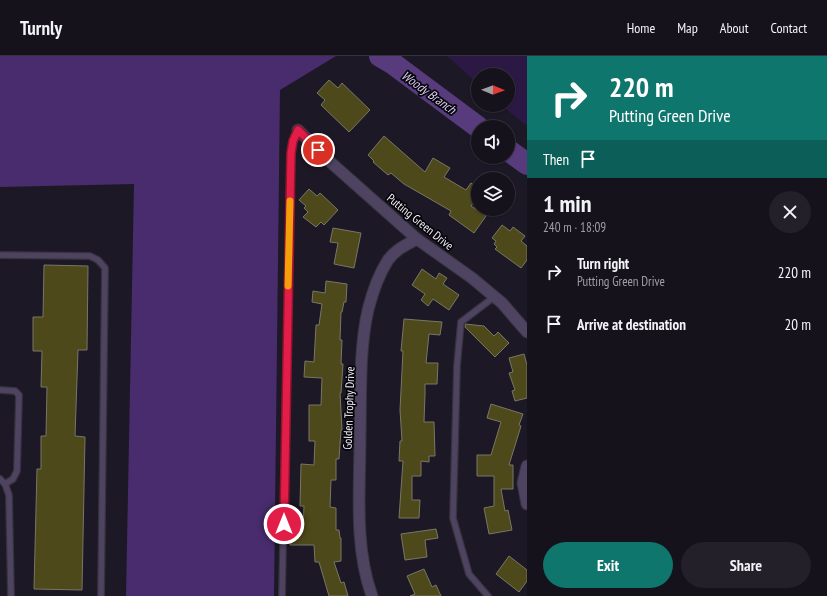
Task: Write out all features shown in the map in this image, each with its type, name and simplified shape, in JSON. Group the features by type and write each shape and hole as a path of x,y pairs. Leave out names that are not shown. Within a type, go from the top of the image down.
{"street":[{"name":"Putting Green Drive","path":"298,130 328,160 417,238 472,278 502,303 527,332"},
{"name":"Golden Trophy Drive","path":"372,596 366,582 362,558 360,529 361,408 365,327 375,289 388,260 398,249 417,238"},
{"path":"527,466 523,483 527,504"}],"lane":[{"path":"282,596 291,153 293,141 298,130"},
{"path":"0,255 90,256 98,260 105,268 101,596"},
{"path":"488,596 469,574 453,518 457,366 461,322 494,297"},
{"path":"0,390 15,391 19,395 17,471 13,479 6,484"},
{"path":"0,479 6,484 9,495 11,596"}],"shaded area":[{"path":"0,56 336,56 280,90 274,596 126,596 134,184 0,187"},
{"path":"447,56 527,56 527,126 510,112 515,112 515,68 471,68 471,78"}],"building":[{"path":"329,80 338,88 342,83 370,110 349,132 321,105 325,100 317,93"},
{"path":"384,136 425,172 433,158 450,168 444,177 466,190 471,183 471,216 486,216 474,233 449,215 451,211 404,184 391,173 388,175 373,162 374,161 368,155"},
{"path":"309,189 317,196 320,193 338,210 324,225 321,222 316,227 303,217 308,212 304,208 306,206 299,200"},
{"path":"502,225 510,231 513,227 525,236 521,241 527,246 527,260 521,268 495,249 497,247 494,244 496,241 492,238"},
{"path":"333,228 361,233 354,268 334,264 338,243 330,242"},
{"path":"44,265 88,266 87,350 78,350 75,436 85,437 82,590 34,589 37,469 41,469 41,436 46,436 47,387 41,387 42,351 33,351 33,317 43,317"},
{"path":"422,269 436,279 439,273 447,278 443,284 459,295 449,310 433,299 428,306 421,300 425,294 412,285"},
{"path":"326,281 347,284 346,302 344,302 341,312 340,340 342,340 341,364 343,364 340,393 342,430 339,459 336,459 336,480 331,480 330,507 336,508 336,530 339,530 341,538 341,561 334,562 341,583 344,582 348,596 329,596 319,562 315,562 314,545 290,545 289,532 303,531 304,506 300,506 301,464 314,465 315,441 309,441 309,405 321,405 322,378 304,377 305,361 314,362 316,325 319,325 322,304 312,302 313,291 325,293"},
{"path":"404,319 442,322 440,335 429,334 426,363 438,363 437,384 425,384 424,422 434,422 435,456 429,456 429,462 421,461 421,476 412,476 412,500 420,500 419,518 399,518 403,461 399,461 400,441 402,441 400,410 403,351 401,351"},
{"path":"465,324 484,326 494,336 498,332 509,343 495,357 465,327"},
{"path":"524,354 527,365 527,398 515,401 512,391 515,390 509,373 513,372 509,358"},
{"path":"491,404 523,414 519,425 521,426 509,465 513,465 513,489 501,489 505,511 508,510 512,530 489,534 484,508 494,506 494,476 477,476 477,455 491,455 501,422 487,418"},
{"path":"436,529 438,538 425,540 427,557 405,560 401,534"},
{"path":"509,556 527,570 527,581 519,592 496,574"},
{"path":"424,569 432,587 436,585 441,596 410,596 415,594 407,576"}],"waterway":[{"name":"Woody Branch","path":"380,56 392,63 471,122"},
{"name":"Woody Branch","path":"515,155 527,164"}],"slow traffic":[{"path":"288,286 290,201"}],"route":[{"path":"284,524 288,380 291,153 293,141 298,130 318,150"}]}
